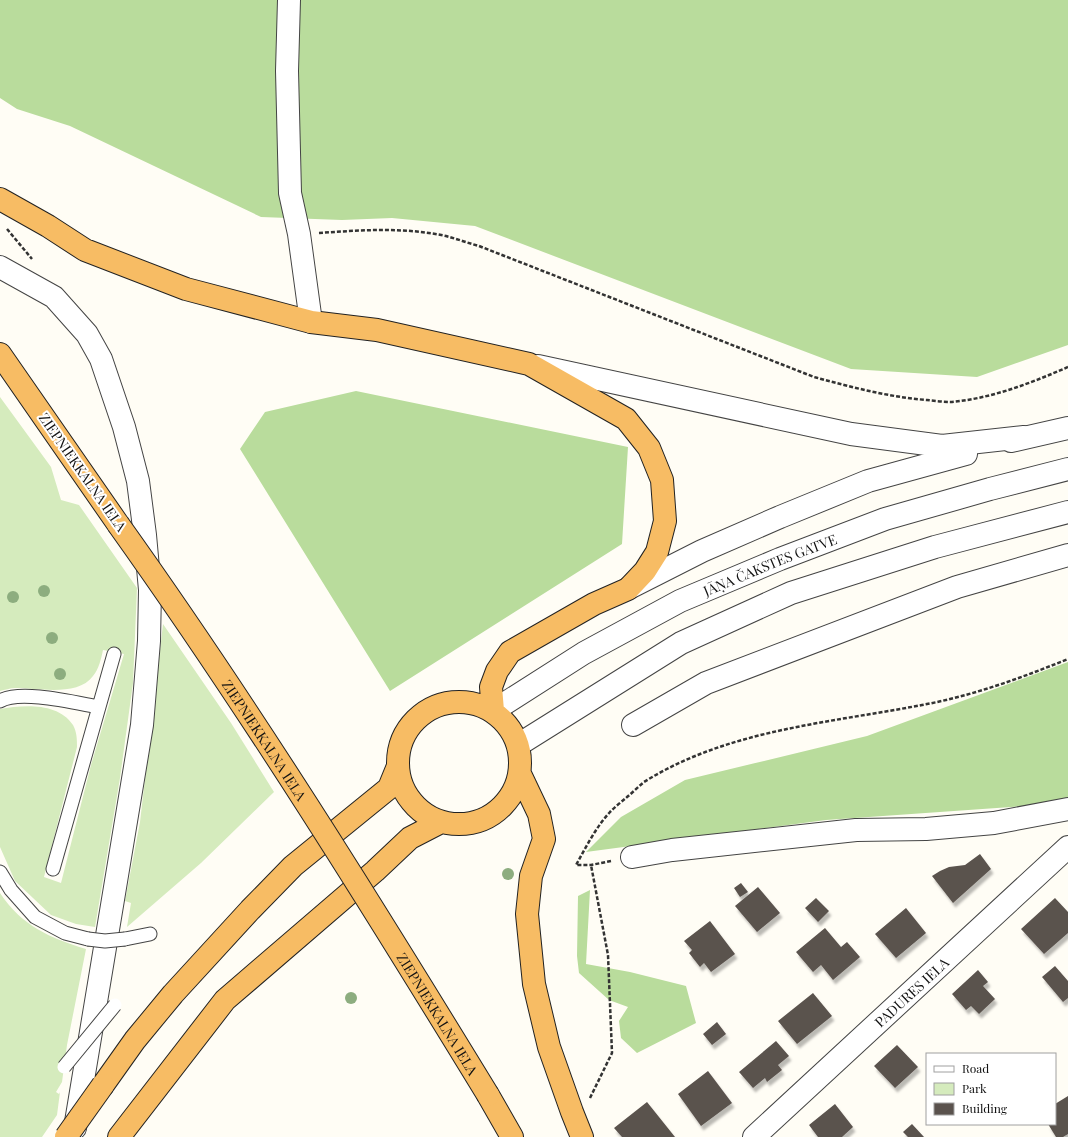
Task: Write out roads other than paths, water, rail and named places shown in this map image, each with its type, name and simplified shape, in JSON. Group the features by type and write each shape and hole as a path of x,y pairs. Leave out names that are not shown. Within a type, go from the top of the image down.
{"highway":[{"path":"0,199 48,226 85,250 186,289 311,322 377,330 529,364 626,419 648,448 662,480 665,521 657,552 645,571 628,589 594,604 510,652 497,671 491,687 493,711"},
{"name":"ZIEPNIEKKALNA IELA","path":"0,354 166,591 296,786 394,941 512,1137"},
{"path":"450,702 465,702 479,705 493,711 504,720 518,744 521,759 520,774 516,788 508,801 497,811 485,819 470,824 441,822 427,816 415,806 406,794 400,781 398,766 399,751 403,737 411,724 422,714 435,706 450,702"},
{"path":"66,1137 135,1040 173,994 250,910 293,866 389,788 398,766"},
{"path":"520,774 538,814 544,839 530,876 527,914 534,984 549,1047 582,1137"},
{"path":"119,1137 225,1000 375,871 410,838 441,822"}],"street":[{"path":"289,0 287,71 290,193 299,234 311,322"},
{"path":"0,267 54,297 87,334 101,359 124,427 138,481 150,590 149,641 142,725 73,1137"},
{"path":"529,364 851,434 942,446 1024,437"},
{"path":"628,589 702,551 868,481 1024,437 1068,428"},
{"name":"JĀŅA ČAKSTES GATVE","path":"493,711 584,653 680,601 780,559 885,519 990,489 1068,469"},
{"path":"518,744 681,643 791,593 935,547 1068,512"},
{"path":"633,725 706,682 957,587 1068,555"},
{"path":"632,857 672,850 856,830 926,829 994,823 1068,810"},
{"name":"PADURES IELA","path":"754,1137 1068,847"}],"lane":[{"path":"53,869 114,654"},
{"path":"0,701 18,696 49,698 99,707"},
{"path":"0,872 11,890 34,917 65,933 88,939 105,941 126,939 150,934"},
{"path":"64,1067 114,1005"}]}
